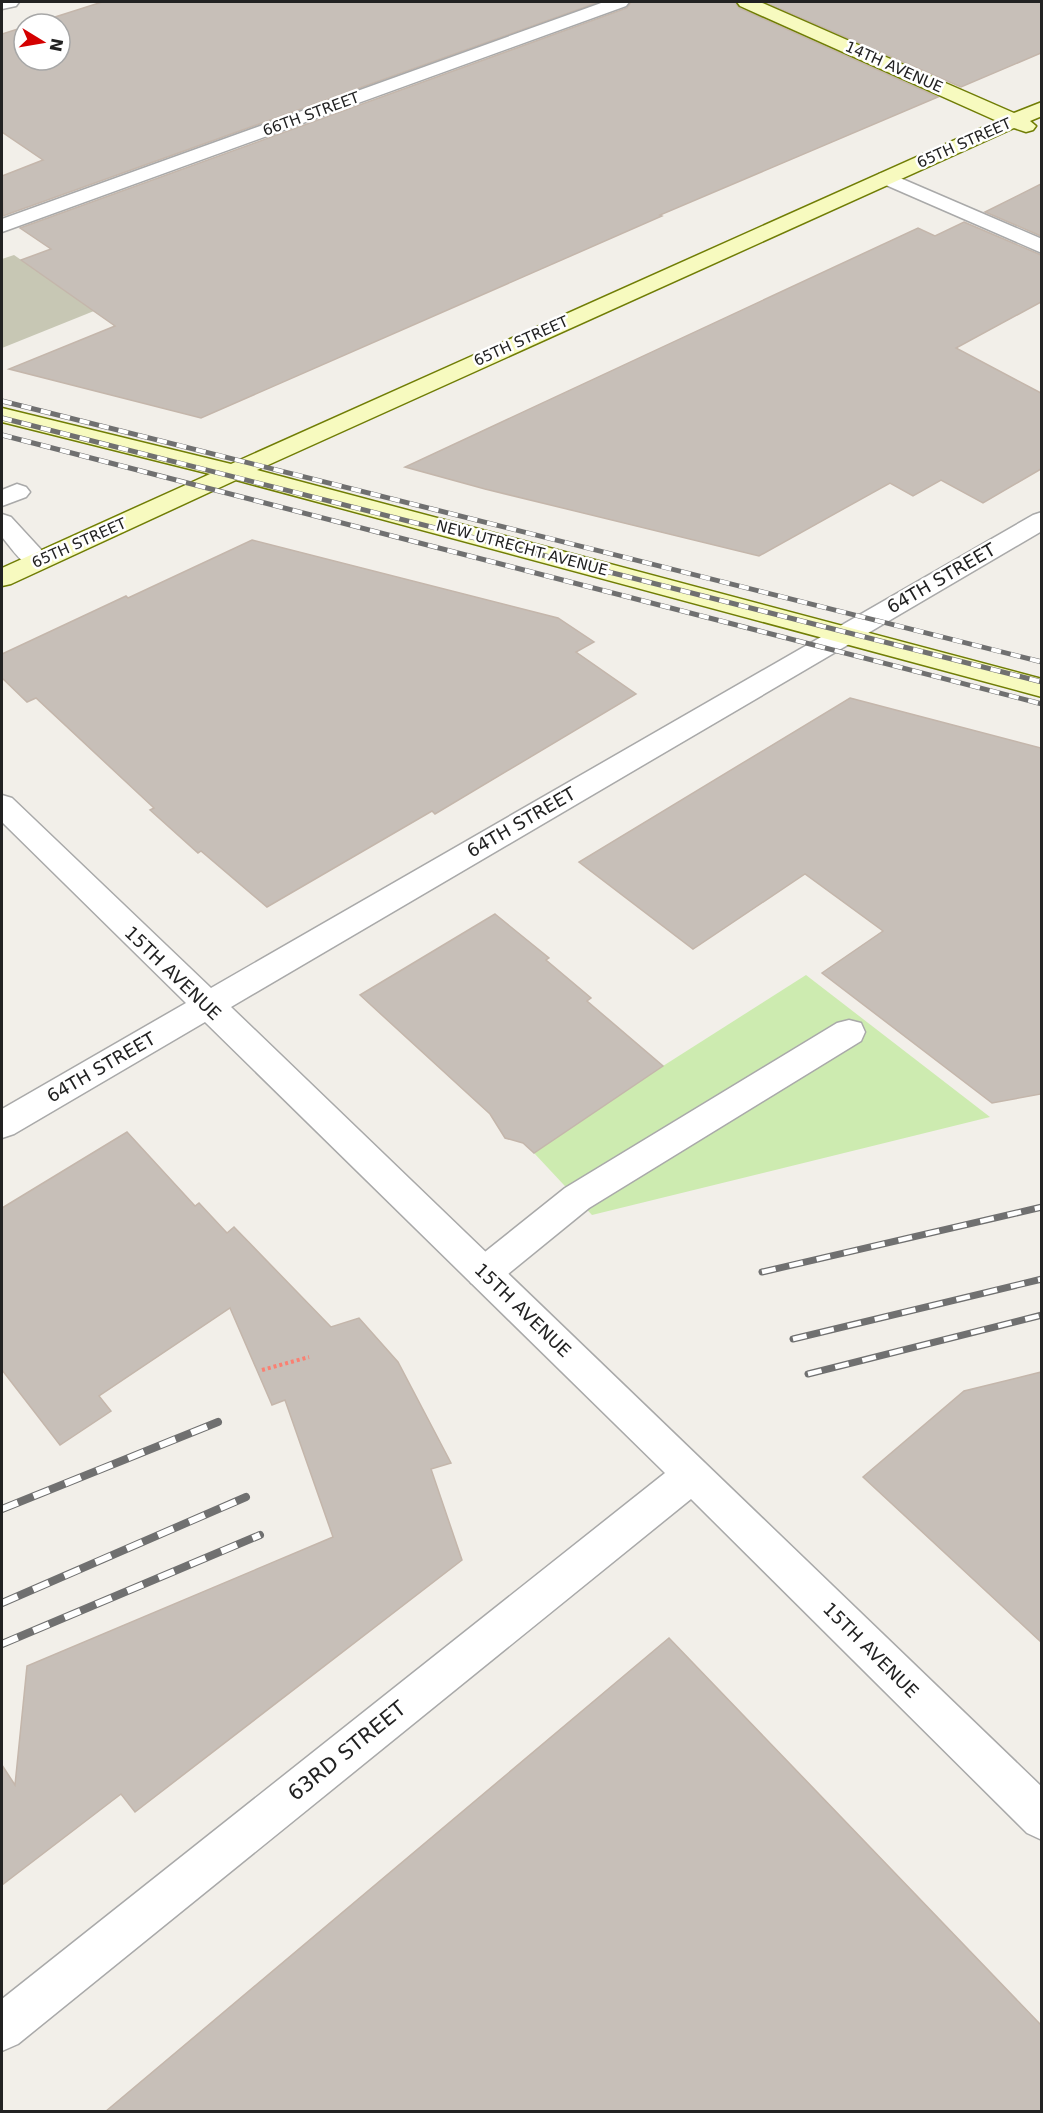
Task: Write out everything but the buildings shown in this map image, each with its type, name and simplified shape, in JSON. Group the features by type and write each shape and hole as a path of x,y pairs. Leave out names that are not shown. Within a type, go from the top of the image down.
{"main road":[{"name":"14TH AVENUE","path":"746,2 1041,133"},
{"name":"65TH STREET","path":"2,578 1041,108"},
{"name":"NEW UTRECHT AVENUE","path":"2,415 319,493 1041,688"}],"street":[{"path":"2,4 10,2"},
{"name":"66TH STREET","path":"2,226 620,2"},
{"path":"886,178 1041,247"},
{"name":"64TH STREET","path":"2,1125 1041,520"},
{"path":"2,522 37,561"},
{"name":"15TH AVENUE","path":"2,805 692,1474 1041,1818"},
{"path":"484,1273 577,1198 849,1032"},
{"name":"63RD STREET","path":"2,2028 692,1474"}],"path":[{"path":"262,1370 309,1357"}],"shaded area":[{"path":"14,255 94,311 2,348 2,259"}],"green space":[{"path":"806,975 990,1117 592,1215 534,1153 663,1066"}],"railway":[{"path":"2,401 1042,662"},
{"path":"2,418 1042,682"},
{"path":"2,435 1042,704"},
{"path":"762,1272 1042,1207"},
{"path":"793,1339 1042,1279"},
{"path":"808,1374 1042,1315"},
{"path":"2,1509 218,1422"},
{"path":"2,1603 246,1497"},
{"path":"2,1644 260,1535"}]}
